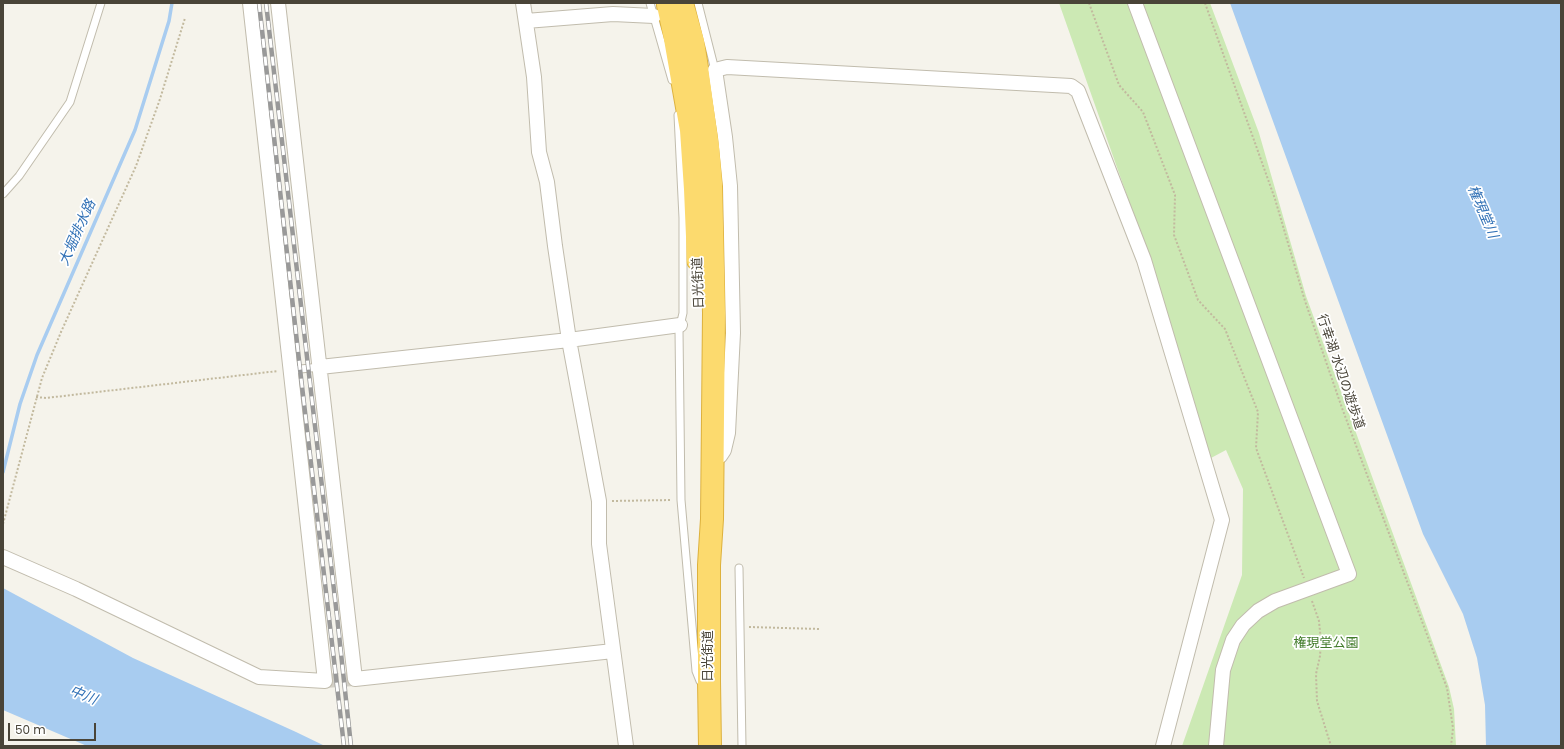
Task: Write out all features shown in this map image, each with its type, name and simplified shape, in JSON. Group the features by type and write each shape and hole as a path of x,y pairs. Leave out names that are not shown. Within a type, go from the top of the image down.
{"highway":[{"name":"日光街道","path":"682,3 693,42 708,147 711,183 714,313 708,461"},
{"name":"日光街道","path":"657,7 674,33 678,97 691,130 696,189 708,461 709,682 711,745"}],"street":[{"path":"3,557 76,589 259,677 325,681 250,3"},
{"path":"278,3 355,679 613,651"},
{"path":"523,3 534,77 539,152 547,182 569,340 599,501 599,544 626,746"},
{"path":"1135,3 1349,574 1275,601 1258,611 1243,625 1233,640 1223,670 1216,746"},
{"path":"526,21 613,14 657,7"},
{"path":"708,461 720,456 724,450 728,433 733,333 730,186 725,137 715,70 727,68 1071,86 1078,91 1144,260 1222,520 1163,746"},
{"path":"320,367 569,340 680,325"}],"lane":[{"path":"3,194 19,176 70,102 101,3"},
{"path":"698,3 715,70"},
{"path":"678,97 683,218 683,313 680,325 681,500 696,670 700,681 709,682"},
{"path":"291,370 320,367"},
{"path":"739,568 742,746"}],"path":[{"path":"1089,3 1119,85 1143,112 1175,195 1174,235 1198,300 1225,329 1258,412 1256,448 1319,621 1321,642 1316,674 1317,701 1331,746"},
{"name":"行幸湖 水辺の遊歩道","path":"1205,3 1275,199 1305,301 1342,408 1447,688 1453,728 1451,746"},
{"path":"3,524 36,397 61,332 136,166 160,99 185,18"},
{"path":"36,397 46,398 291,370"},
{"path":"599,501 681,500"},
{"path":"740,626 820,629"}],"green space":[{"name":"権現堂公園","path":"1059,3 1210,3 1259,133 1306,296 1449,687 1454,709 1456,746 1182,746 1242,575 1243,489 1226,450 1211,458 1150,261"}],"water":[{"name":"権現堂川","path":"1230,3 1561,3 1561,746 1486,746 1485,705 1477,658 1463,614 1423,534"},
{"name":"中川","path":"3,588 133,658 325,746 87,746 3,710"}],"waterway":[{"name":"大堀排水路","path":"3,472 20,404 37,355 135,130 169,21 172,3"}],"tunnel":[{"path":"325,681 355,679"}],"railway":[{"path":"259,3 344,746"},
{"path":"266,3 351,746"}]}
